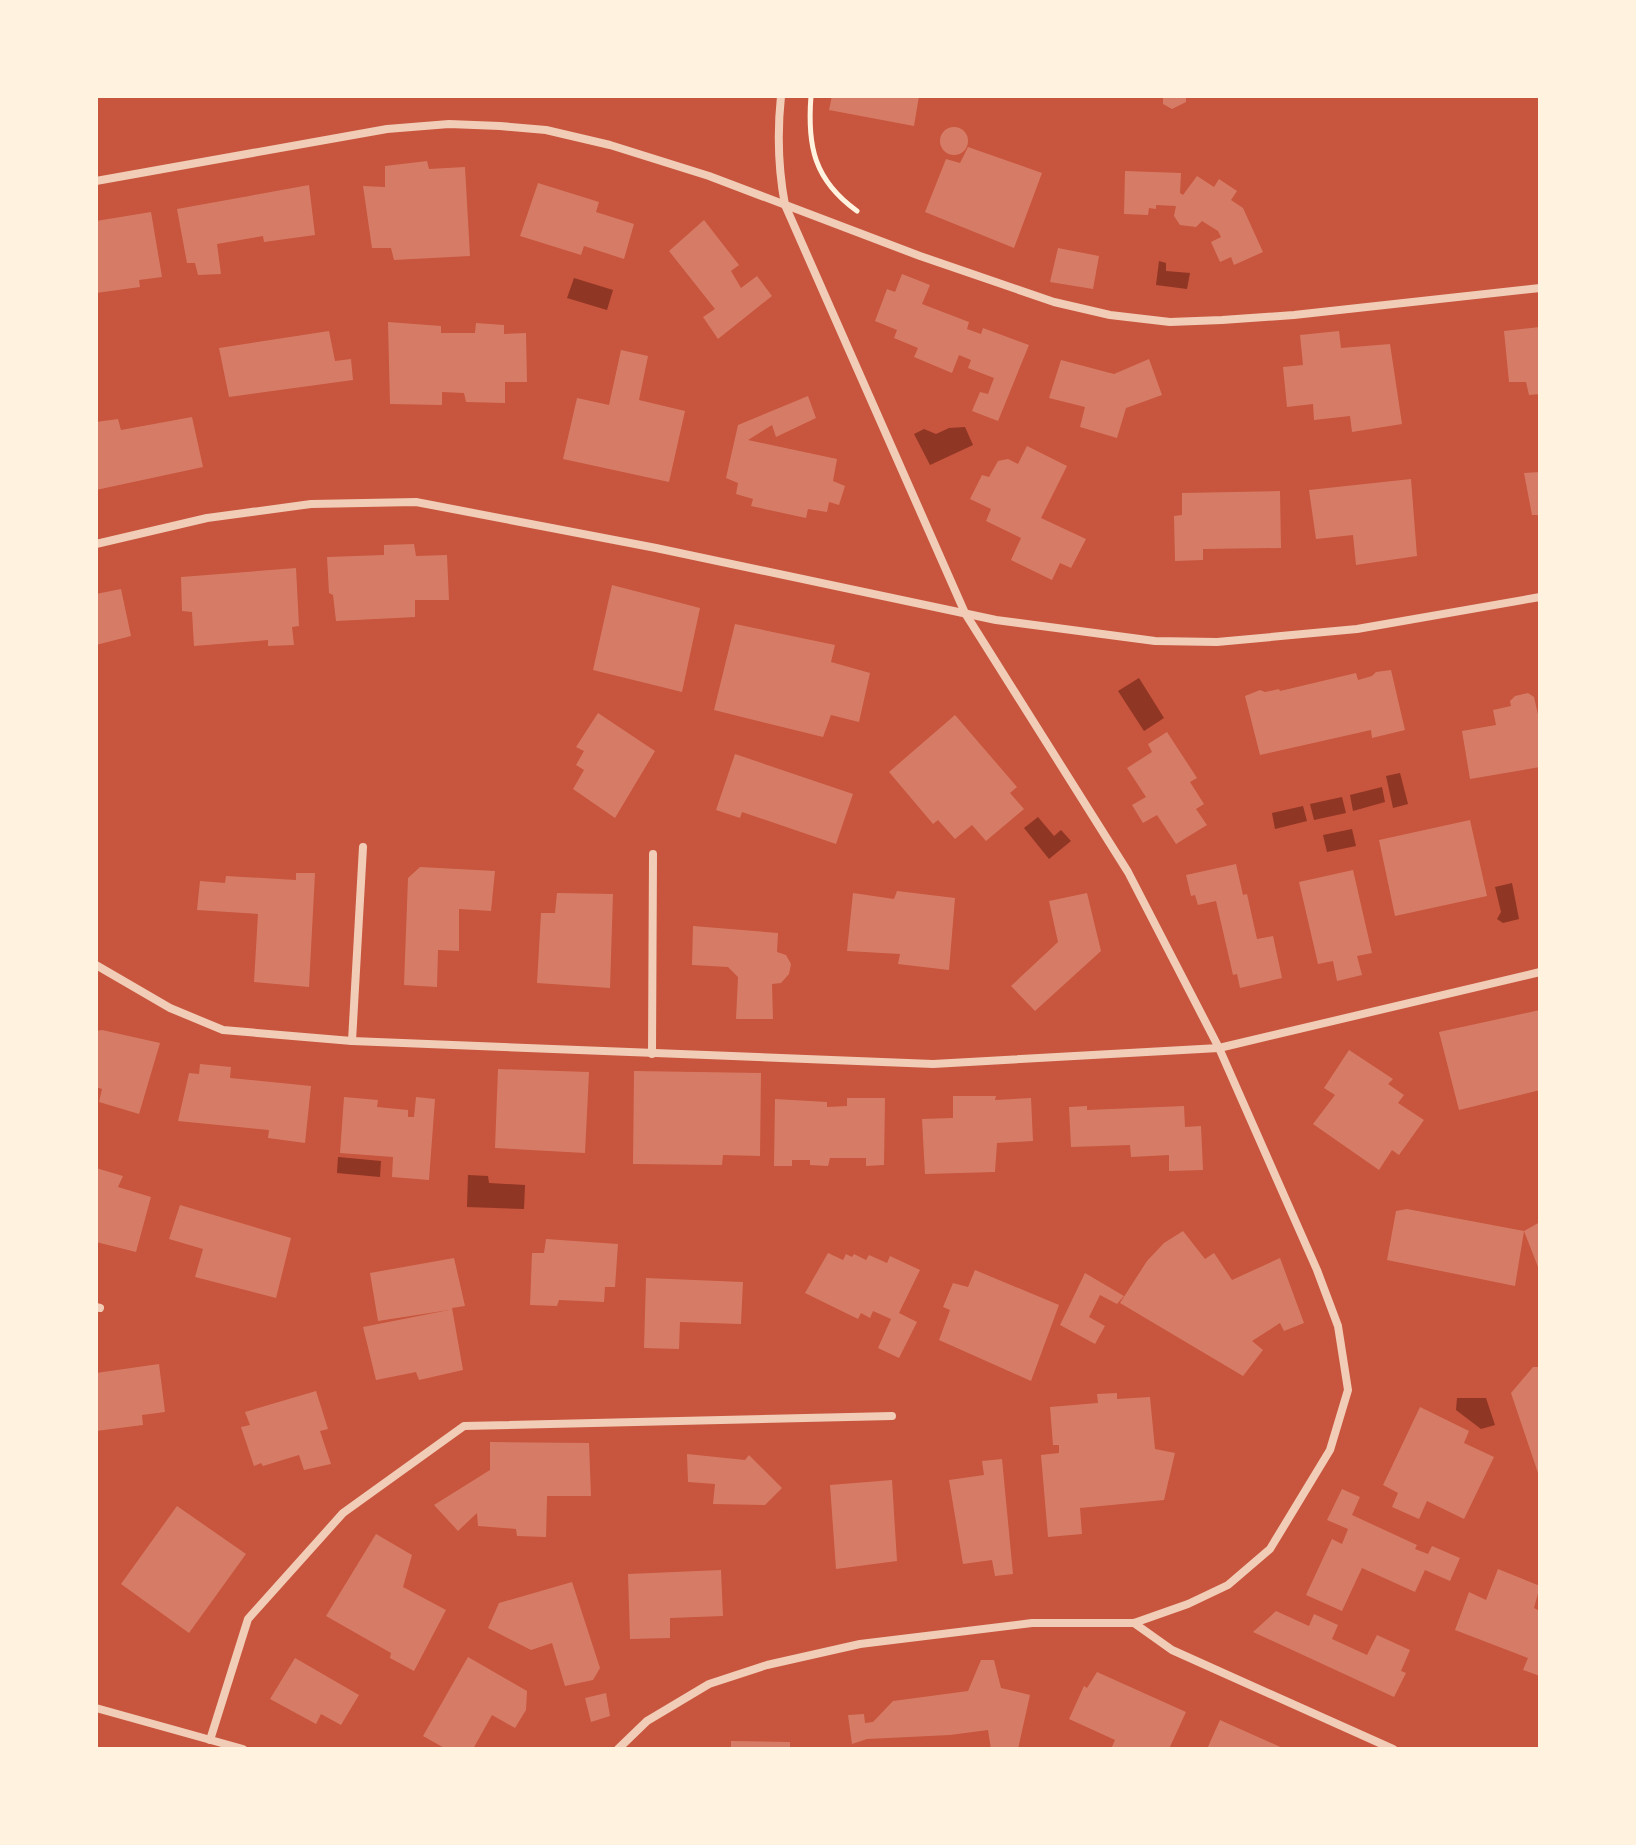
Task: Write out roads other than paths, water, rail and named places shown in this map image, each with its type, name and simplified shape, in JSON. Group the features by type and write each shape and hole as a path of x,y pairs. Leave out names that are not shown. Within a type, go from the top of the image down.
{"street":[{"path":"618,1749 647,1721 709,1684 767,1665 860,1644 1032,1623 1134,1623 1188,1604 1228,1585 1270,1549 1330,1450 1348,1390 1338,1326 1317,1270 1219,1048 1128,872 965,613 785,205 778,170 781,96"},
{"path":"96,181 387,129 462,124 546,130 610,145 709,176 1054,302 1110,315 1170,322 1294,315 1540,288"},
{"path":"96,544 207,518 311,504 416,502 656,548 965,613 1141,640 1217,642 1357,629 1540,597"},
{"path":"352,1041 363,847"},
{"path":"652,1054 653,854"},
{"path":"96,965 170,1008 223,1030 352,1041 933,1064 1219,1048 1540,972"},
{"path":"210,1740 248,1619 343,1513 464,1426 892,1416"},
{"path":"1134,1623 1172,1650 1393,1749"},
{"path":"96,1708 243,1749"}]}
